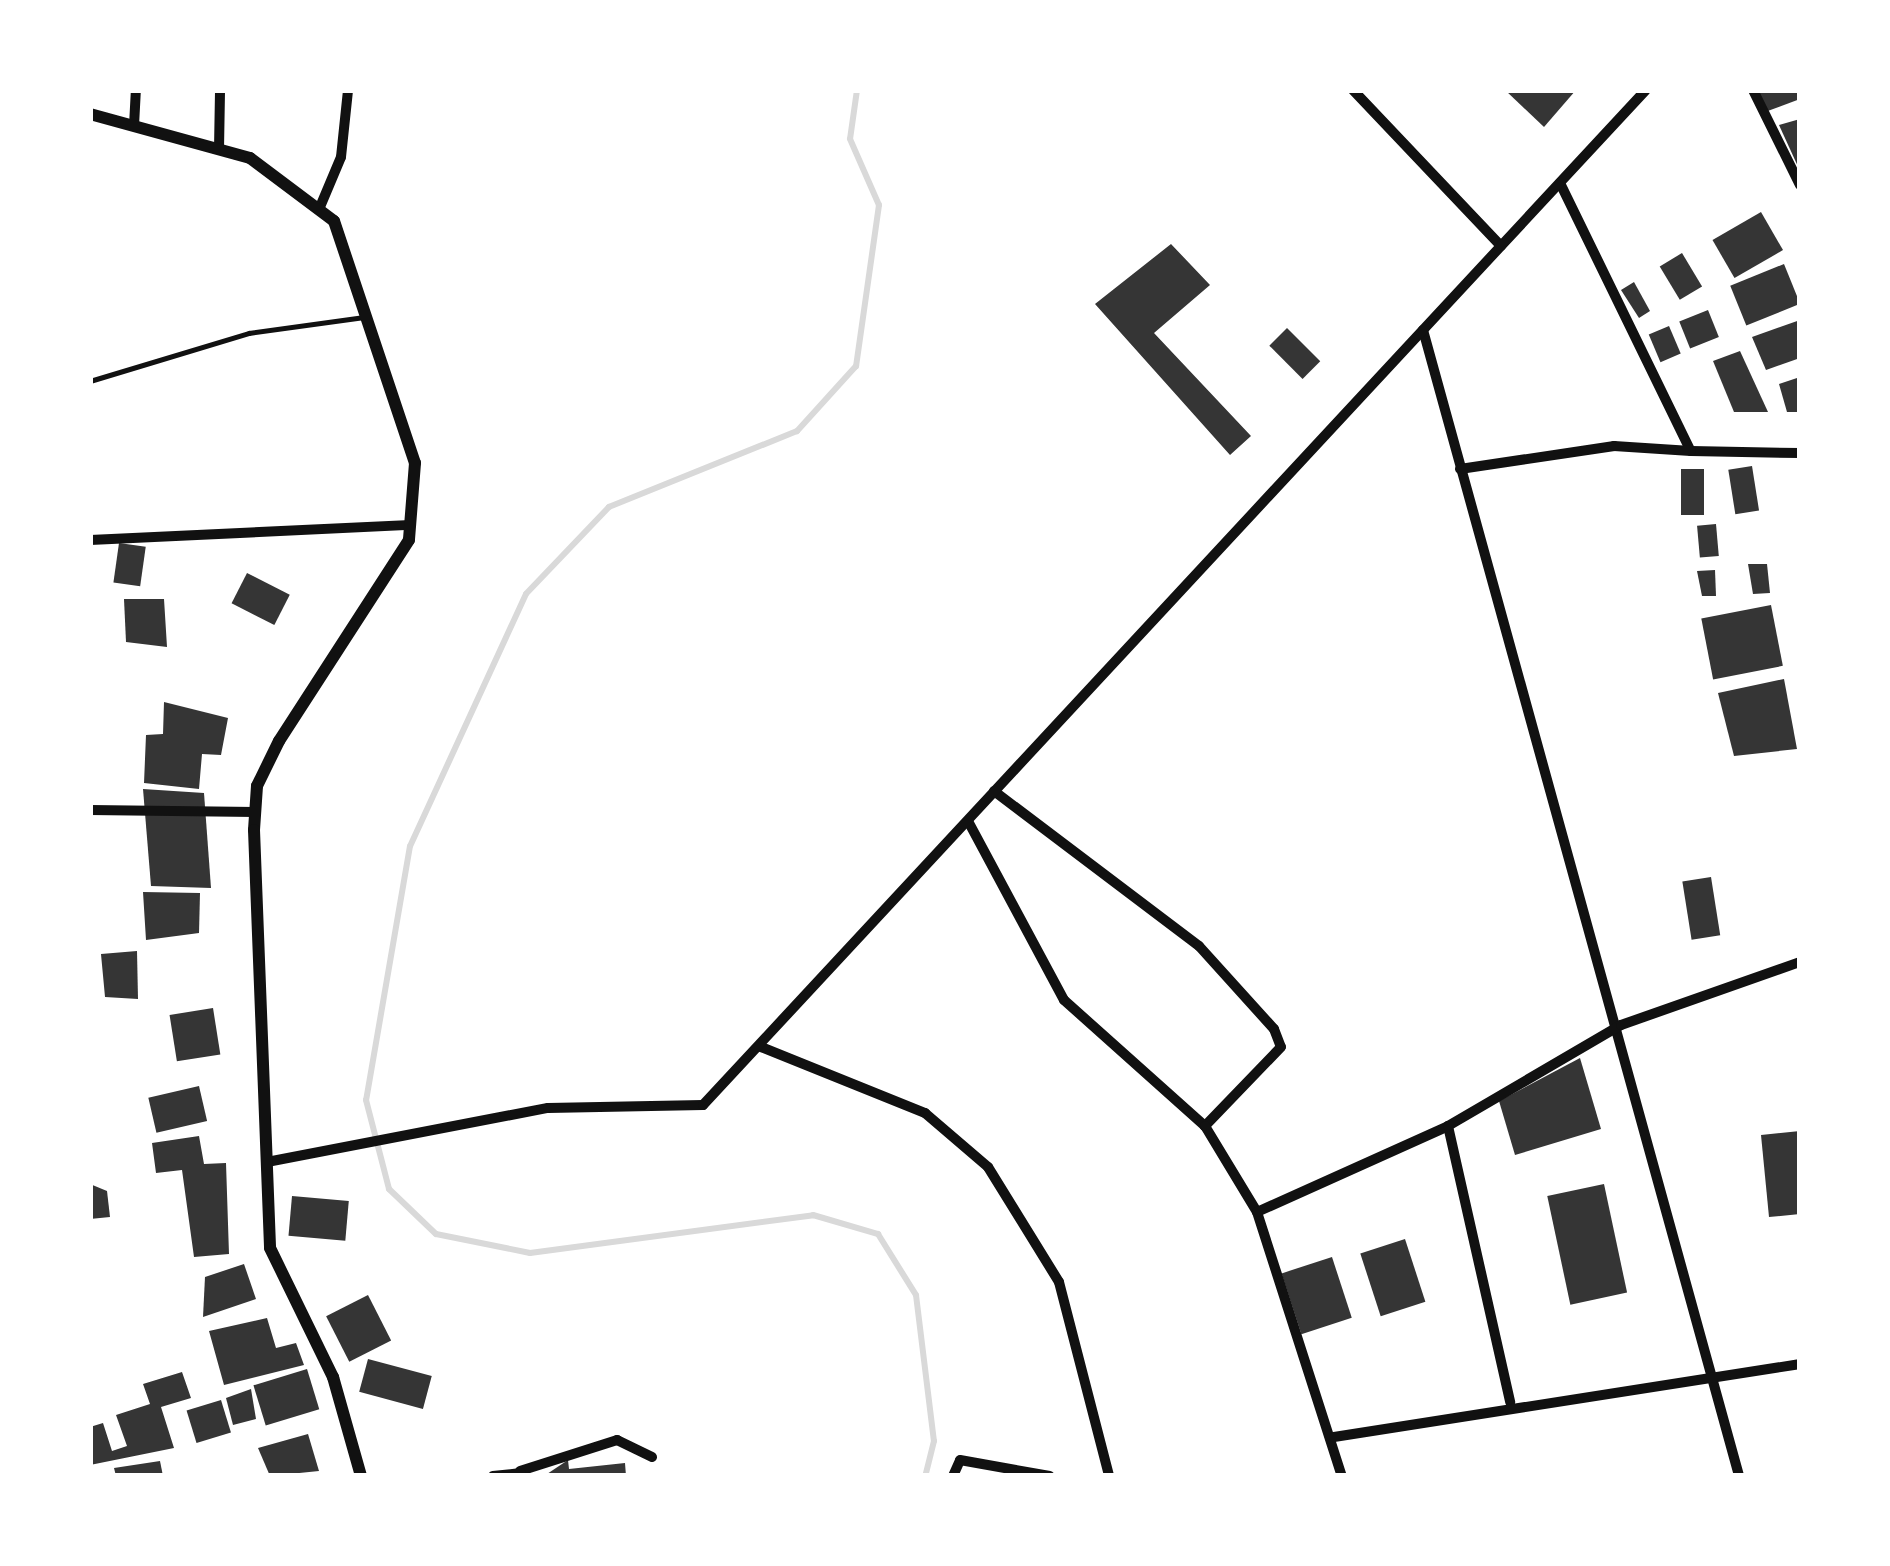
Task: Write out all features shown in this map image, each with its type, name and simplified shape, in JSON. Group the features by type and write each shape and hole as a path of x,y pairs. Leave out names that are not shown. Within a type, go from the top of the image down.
{"street":[{"path":"134,126 136,90"},
{"path":"219,149 220,90"},
{"path":"320,207 341,158 348,90"},
{"path":"1353,90 1502,246"},
{"path":"267,1162 548,1108 675,1112 704,1105 1646,90"},
{"path":"1753,90 1800,185"},
{"path":"90,114 219,149 282,175 320,207 369,316 415,463 411,525 279,741 255,812 267,1162 280,1288 333,1377 361,1476"},
{"path":"1560,183 1691,451"},
{"path":"1423,330 1621,1025 1707,1377 1739,1476"},
{"path":"1460,469 1614,446 1800,453"},
{"path":"90,540 411,525"},
{"path":"994,791 1199,946 1274,1028 1281,1047 1205,1126"},
{"path":"90,810 255,812"},
{"path":"968,821 1064,1000 1205,1126 1257,1212 1334,1437 1342,1476"},
{"path":"1257,1212 1448,1126 1621,1025 1800,962"},
{"path":"761,1048 925,1113 988,1166 1059,1282 1109,1476"},
{"path":"1448,1126 1510,1402"},
{"path":"1334,1437 1510,1402 1800,1364"},
{"path":"493,1476 521,1473 617,1440 652,1457"},
{"path":"953,1476 960,1460 1050,1476"}],"lane":[{"path":"90,381 249,333 369,316"}],"building":[{"path":"1505,90 1576,90 1544,127"},
{"path":"1757,90 1800,90 1800,99 1765,112"},
{"path":"1800,119 1800,171 1779,125"},
{"path":"1761,212 1783,250 1735,278 1713,240"},
{"path":"1171,244 1210,285 1154,333 1251,436 1230,455 1095,304"},
{"path":"1682,253 1702,286 1680,300 1660,266"},
{"path":"1784,264 1800,304 1746,326 1730,286"},
{"path":"1634,282 1650,311 1639,318 1621,290"},
{"path":"1708,310 1719,337 1690,349 1679,322"},
{"path":"1800,320 1800,358 1766,370 1752,337"},
{"path":"1669,326 1681,354 1660,362 1649,335"},
{"path":"1287,328 1320,361 1303,379 1269,346"},
{"path":"1740,351 1768,412 1734,412 1713,361"},
{"path":"1800,377 1800,412 1787,412 1779,384"},
{"path":"1752,466 1759,510 1735,514 1728,470"},
{"path":"1681,469 1704,469 1704,515 1681,515"},
{"path":"1716,524 1719,556 1700,558 1697,526"},
{"path":"119,543 146,547 140,586 113,583"},
{"path":"1748,564 1767,564 1770,593 1753,594"},
{"path":"1715,570 1716,596 1702,596 1697,571"},
{"path":"247,573 290,595 274,625 232,603"},
{"path":"124,599 164,599 167,647 126,642"},
{"path":"1771,605 1783,666 1713,679 1701,619"},
{"path":"1784,679 1797,749 1734,756 1718,693"},
{"path":"164,702 228,718 221,755 202,754 199,789 144,783 146,735 163,734"},
{"path":"143,789 204,793 211,888 151,886"},
{"path":"1711,877 1720,935 1692,940 1682,882"},
{"path":"143,892 200,893 199,933 146,940"},
{"path":"137,951 138,999 105,997 101,954"},
{"path":"213,1008 220,1054 177,1061 170,1015"},
{"path":"1580,1058 1601,1129 1515,1155 1499,1101"},
{"path":"199,1086 207,1121 156,1133 148,1098"},
{"path":"1800,1131 1800,1214 1769,1217 1761,1135"},
{"path":"199,1136 204,1164 226,1163 229,1254 194,1257 182,1170 156,1173 152,1143"},
{"path":"90,1184 107,1191 110,1217 90,1219"},
{"path":"1604,1184 1627,1293 1570,1305 1547,1196"},
{"path":"292,1196 349,1201 345,1241 289,1236"},
{"path":"1405,1239 1425,1302 1381,1316 1360,1254"},
{"path":"1332,1257 1352,1318 1301,1334 1282,1273"},
{"path":"244,1264 256,1299 203,1317 205,1277"},
{"path":"368,1295 391,1340 349,1362 326,1316"},
{"path":"267,1318 276,1348 296,1343 304,1365 224,1385 209,1331"},
{"path":"368,1359 432,1376 423,1409 359,1392"},
{"path":"307,1369 319,1409 266,1426 253,1385"},
{"path":"182,1372 191,1398 161,1407 174,1448 90,1465 90,1427 103,1423 112,1451 127,1446 116,1415 150,1404 143,1384"},
{"path":"251,1389 256,1419 233,1425 226,1398"},
{"path":"221,1400 231,1433 197,1443 187,1411"},
{"path":"308,1434 319,1471 270,1476 258,1448"},
{"path":"568,1460 569,1469 625,1463 626,1476 544,1476"},
{"path":"160,1461 163,1476 116,1476 114,1468"}],"waterway":[{"path":"857,90 850,139 879,205 856,366 797,431 609,507 526,594 410,846 366,1100 389,1189 436,1234 530,1253 813,1215 878,1234 916,1295 934,1441 925,1476"}]}
